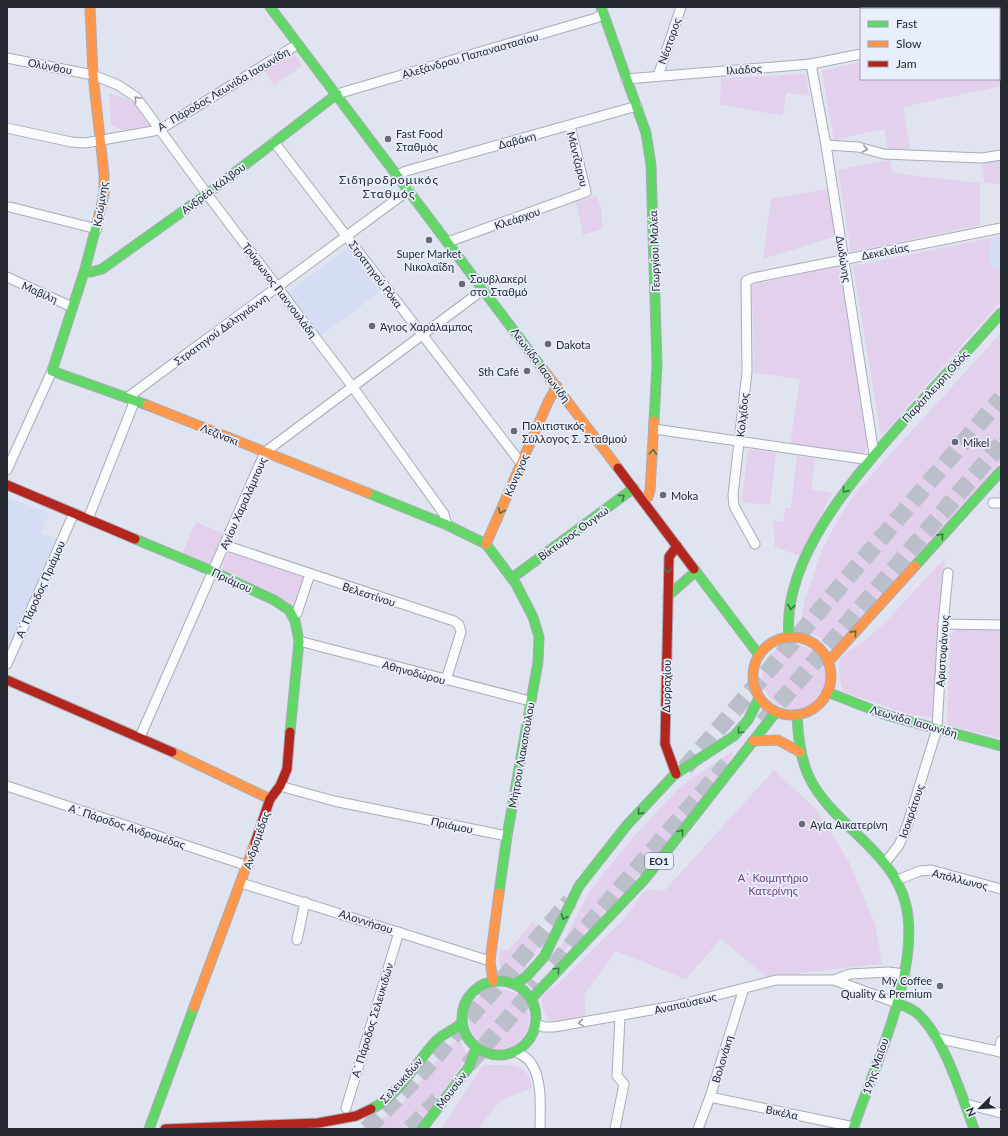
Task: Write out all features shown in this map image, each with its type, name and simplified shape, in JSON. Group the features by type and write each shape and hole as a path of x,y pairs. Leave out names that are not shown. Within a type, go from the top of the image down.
{"street":[{"name":"Κρώμνης","path":"52,371 85,271 104,194 104,174 93,75 90,7"},
{"path":"266,7 278,18"},
{"path":"270,7 278,18"},
{"path":"274,7 278,18"},
{"name":"Νέστορος","path":"658,76 681,7"},
{"name":"Γεωργίου Μαλέα","path":"602,11 646,133 651,165 657,342 650,491 648,497 643,500"},
{"name":"Αλεξάνδρου Παπαναστασίου","path":"337,94 596,18 602,11"},
{"name":"Λεωνίδα Ιασωνίδη","path":"278,18 337,94 759,655"},
{"name":"Α΄ Πάροδος Λεωνίδα Ιασωνίδη","path":"7,128 71,142 101,142 159,130 298,44"},
{"name":"Ιλιάδος","path":"626,79 811,64 860,54"},
{"name":"Ολύνθου","path":"7,58 93,75"},
{"name":"Δωδώνης","path":"811,64 826,145 844,259 872,457"},
{"name":"Τρύφωνος Γιαννουλάδη","path":"93,75 118,85 136,97 159,130 352,386 444,514 447,525"},
{"name":"Ανδρέα Κάλβου","path":"85,271 91,272 102,269 207,194 337,94"},
{"name":"Δαβάκη","path":"398,175 406,171 637,106"},
{"name":"Μάντζαρου","path":"570,126 586,192"},
{"name":"Στρατηγού Ρόκα","path":"274,142 521,463"},
{"path":"826,145 858,147 884,154 982,158 1001,155"},
{"name":"Στρατηγού Δεληγιάννη","path":"132,398 409,190"},
{"name":"Κλεάρχου","path":"448,242 586,192"},
{"path":"10,206 96,229"},
{"name":"Δεκελείας","path":"746,281 753,278 844,259 1001,228"},
{"name":"Μαβίλη","path":"7,277 72,307"},
{"name":"Κολχίδος","path":"746,281 747,372 733,495 734,506 755,544"},
{"name":"Αγίου Χαραλάμπους","path":"140,737 265,452 484,289"},
{"name":"Παράπλευρη Οδός","path":"789,637 788,624 790,608 803,562 821,524 872,457 1001,313"},
{"path":"7,470 52,371"},
{"name":"Λεζίνσκι","path":"52,371 132,398 447,525 486,544"},
{"name":"Κάνιγγος","path":"486,544 548,402 557,386"},
{"path":"88,519 132,398"},
{"path":"654,429 740,442 872,457"},
{"path":"828,662 1001,471"},
{"name":"Πριάμου","path":"7,485 212,571 274,600 289,610 295,621 299,641 287,769 280,786 270,799"},
{"name":"Βίκτωρος Ουγκώ","path":"512,578 634,488"},
{"name":"Α΄ Πάροδος Πριάμου","path":"7,664 74,513"},
{"name":"Μήτρου Λιακοπούλου","path":"486,544 512,578 530,610 537,628 539,644 538,662 507,836 490,961 493,981"},
{"name":"Βελεστίνου","path":"224,545 454,621 459,625 461,632 446,680"},
{"name":"Δυρραχίου","path":"676,774 665,744 669,557 677,546"},
{"path":"668,596 696,571"},
{"name":"Αριστοφάνους","path":"937,729 943,624 948,572"},
{"path":"292,616 297,613 310,574"},
{"path":"943,624 1001,625"},
{"path":"789,637 801,638 812,643 822,651 831,672 828,692 815,708 796,715 786,715 776,712 764,704 754,688 754,665 759,655 772,643 789,637"},
{"name":"Αθηνοδώρου","path":"299,641 530,701"},
{"name":"Ανδρομέδας","path":"7,680 140,737 270,799 248,866 149,1129"},
{"name":"Λεωνίδα Ιασωνίδη","path":"828,692 886,715 1001,746"},
{"path":"514,984 524,979 541,962 549,950 574,895 600,857 662,787 676,774 724,746 738,733 754,713 759,698"},
{"name":"ΕΟ1","path":"531,999 644,880 776,712"},
{"path":"796,715 800,752 809,778 834,811 885,863 897,880 906,905 908,921 908,954 905,974 897,1003"},
{"name":"Ισοκράτους","path":"885,863 899,845 907,826 937,729"},
{"path":"753,742 777,740 789,744 800,752"},
{"name":"Α΄ Πάροδος Ανδρομέδας","path":"7,786 248,866"},
{"name":"Πριάμου","path":"280,786 334,801 507,836"},
{"name":"Απόλλωνος","path":"897,880 920,870 931,870 1001,889"},
{"name":"Αλοννήσου","path":"241,883 490,961"},
{"path":"297,940 305,902"},
{"name":"Α΄ Πάροδος Σελευκιδών","path":"346,1108 399,932"},
{"name":"Αναπαύσεως","path":"834,980 850,974 888,972 905,974"},
{"name":"Αναπαύσεως","path":"536,1024 544,1027 554,1027 620,1017 776,980 834,980 897,1003 915,1011 924,1019 936,1038 951,1069 966,1104 974,1129"},
{"path":"493,981 504,981 521,988 531,999 535,1011 536,1024 529,1040 516,1051 508,1054 496,1055 483,1052 469,1041 462,1024 462,1009 468,996 479,986 493,981"},
{"name":"Βολονάκη","path":"698,1129 710,1097 744,988"},
{"name":"19ης Μαΐου","path":"853,1128 897,1003"},
{"path":"615,1129 624,1084 617,1076 620,1017"},
{"name":"Σελευκιδών","path":"165,1129 318,1123 356,1116 379,1105 391,1094 437,1040 462,1024"},
{"path":"936,1038 1000,1052 1001,1041"},
{"name":"Μουσών","path":"422,1129 468,1067 476,1048"},
{"path":"516,1051 531,1063 536,1071 538,1082 540,1129"},
{"name":"Βικέλα","path":"710,1097 853,1128"},
{"path":"966,1104 1001,1113"}],"shaded area":[{"path":"1001,236 1001,269 989,268 991,238"},
{"path":"348,248 380,292 319,337 286,293"},
{"path":"7,497 49,513 41,533 59,541 14,642 7,639"}],"green space":[{"path":"291,51 302,66 274,85 263,69"},
{"path":"860,62 860,80 1000,80 1001,63 1001,86 903,107 910,148 888,152 884,129 834,140 822,71"},
{"path":"806,74 809,96 786,93 783,116 720,104 721,78"},
{"path":"109,93 125,98 134,104 150,126 123,130 111,125"},
{"path":"890,160 892,173 980,183 980,225 851,252 838,170"},
{"path":"983,161 1001,161 1001,184 984,183"},
{"path":"829,189 836,236 763,259 771,199"},
{"path":"597,196 602,213 602,229 583,235 576,202"},
{"path":"991,238 989,267 1001,269 1001,301 881,436 853,266"},
{"path":"841,265 867,444 863,456 790,445 800,379 754,373 752,285"},
{"path":"1001,333 1001,462 945,528 854,627 832,646 817,636 800,630 804,602 822,550 836,523 856,492"},
{"path":"748,449 776,453 770,505 742,502"},
{"path":"797,456 815,458 811,490 832,493 800,556 775,547 773,521 783,522 785,508 791,508"},
{"path":"196,522 224,534 211,565 182,554"},
{"path":"229,550 305,576 294,608 274,593 222,569"},
{"path":"945,558 935,718 904,713 844,692 839,673 841,658 878,629"},
{"path":"957,628 1001,629 1001,738 947,725 950,635"},
{"path":"788,645 800,645 817,654 824,665 826,677 824,689 817,700 800,709 788,709 776,704 767,695 762,683 762,671 767,659 776,650"},
{"path":"731,752 733,755 687,822 591,927 562,952 561,947 589,892 633,837 681,786"},
{"name":"Α΄ Κοιμητήριο Κατερίνης","path":"774,770 815,808 848,860 875,924 882,964 808,972 769,979 721,939 686,979 616,951 584,995 586,1020 555,1023 548,1020 542,1005 545,993 555,987 623,920 643,893 651,889 664,891"},
{"path":"533,922 546,935 527,964 526,972 512,979 502,970 500,966 499,958 501,949 508,951"},
{"path":"493,989 505,989 521,997 527,1007 529,1019 527,1031 521,1041 505,1049 493,1049 477,1041 469,1025 469,1013 477,997"},
{"path":"457,1042 461,1043 466,1054 465,1060 419,1129 359,1129 386,1116 398,1107 428,1072 448,1045"},
{"path":"483,1065 508,1065 521,1068 526,1072 530,1079 532,1088 499,1101 478,1129 441,1129"}],"tunnel":[{"path":"685,768 1001,398"},
{"path":"763,722 1001,444"},
{"path":"554,965 727,764"},
{"path":"367,1129 425,1069 570,901"},
{"path":"468,1065 538,984"},
{"path":"410,1129 438,1100"}],"traffic: fast":[{"path":"270,7 542,368"},
{"path":"601,7 646,133 651,165 657,365 654,421"},
{"path":"85,271 91,272 102,269 207,194 337,94"},
{"path":"97,223 85,269 52,371 147,405"},
{"path":"789,637 790,606 798,576 811,546 828,516 869,462 1001,313"},
{"path":"915,566 1001,471"},
{"path":"512,578 634,488"},
{"path":"368,493 447,525 486,544 516,584 533,617 539,637 538,662 507,836 499,893"},
{"path":"135,539 212,571 274,600 289,610 295,621 299,641 290,732"},
{"path":"694,569 759,655"},
{"path":"668,596 696,571"},
{"path":"827,692 886,715 1001,746"},
{"path":"514,984 526,977 544,957 579,886 627,825 674,775 734,736 748,720 759,698"},
{"path":"531,999 644,880 776,712"},
{"path":"797,715 802,755 809,777 832,810 876,853 889,869 899,886 906,905 909,931 907,959 901,988 883,1048 853,1129"},
{"path":"492,981 506,981 520,987 530,997 536,1011 536,1018 536,1025 530,1039 520,1049 506,1055 492,1055 478,1049 468,1039 462,1025 462,1011 468,997 478,987 492,981"},
{"path":"897,1003 910,1008 917,1013 927,1023 935,1036 951,1067 974,1129"},
{"path":"149,1129 194,1007"},
{"path":"371,1109 381,1103 398,1088 436,1041 462,1024"},
{"path":"422,1129 469,1067 476,1048"}],"traffic: slow":[{"path":"90,7 93,75 104,174 104,194 97,223"},
{"path":"542,368 618,468"},
{"path":"486,544 548,402 557,386"},
{"path":"147,405 368,493"},
{"path":"643,500 648,497 650,491 654,421"},
{"path":"828,662 915,566"},
{"path":"792,637 807,640 814,644 824,654 828,661 831,676 828,691 824,698 814,708 807,712 792,715 777,712 770,708 760,698 756,691 753,676 756,661 760,654 770,644 777,640 792,637"},
{"path":"753,741 778,740 800,752"},
{"path":"172,752 270,799"},
{"path":"194,1007 255,843"},
{"path":"493,981 490,961 499,893"}],"traffic: jam":[{"path":"618,468 694,569"},
{"path":"7,485 135,539"},
{"path":"676,774 665,744 669,557 677,546"},
{"path":"7,680 172,752"},
{"path":"255,843 270,799 280,786 287,769 290,732"},
{"path":"165,1129 318,1123 356,1116 371,1109"}],"place":[{"name":"Fast Food Σταθμός","path":"388,139"},
{"name":"Super Market Νικολαΐδη","path":"429,240"},
{"name":"Σουβλακερί στο Σταθμό","path":"462,284"},
{"name":"Άγιος Χαράλαμπος","path":"372,326"},
{"name":"Dakota","path":"548,344"},
{"name":"Sth Café","path":"527,371"},
{"name":"Πολιτιστικός Σύλλογος Σ. Σταθμού","path":"514,431"},
{"name":"Mikel","path":"955,442"},
{"name":"Moka","path":"663,495"},
{"name":"Αγία Αικατερίνη","path":"802,824"},
{"name":"My Coffee Quality & Premium","path":"940,986"}],"district":[{"name":"Σιδηροδρομικός Σταθμός","path":"389,186"}]}
